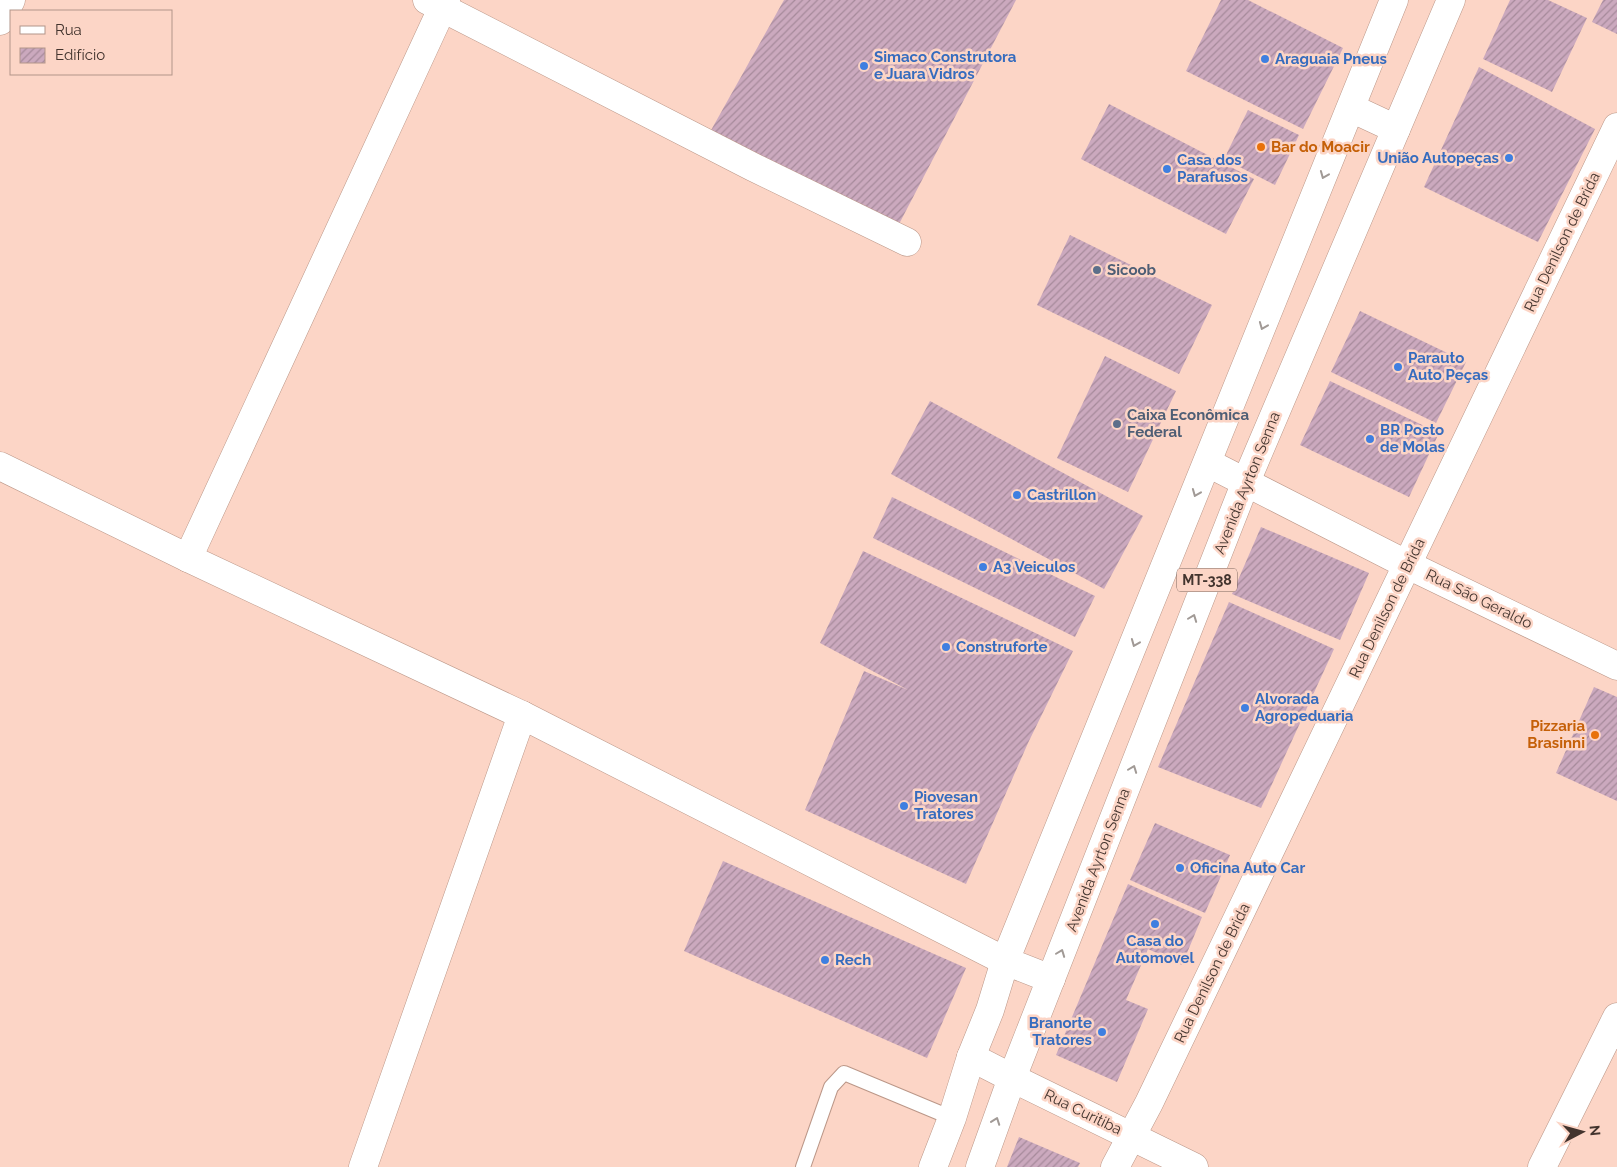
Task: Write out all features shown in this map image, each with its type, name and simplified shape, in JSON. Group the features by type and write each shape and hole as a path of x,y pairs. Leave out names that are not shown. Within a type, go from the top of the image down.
{"street":[{"path":"0,21 11,0"},
{"name":"MT-338","path":"933,1167 952,1118 971,1057 990,1010 1006,961 1394,0"},
{"name":"Avenida Ayrton Senna","path":"980,1167 1012,1078 1246,484 1451,0"},
{"path":"188,558 439,3 753,168 907,242"},
{"path":"1351,108 1396,129"},
{"name":"Rua Denilson de Brida","path":"1115,1167 1154,1094 1617,128"},
{"name":"Rua São Geraldo","path":"1208,463 1408,565 1617,666"},
{"path":"0,466 188,558 522,715 1006,961 1051,978"},
{"path":"363,1167 522,715"},
{"path":"1542,1167 1617,1017"},
{"name":"Rua Curitiba","path":"971,1057 1194,1167"}],"lane":[{"path":"803,1167 831,1087 844,1073 952,1118"}],"building":[{"name":"Simaco Construtora e Juara Vidros","path":"784,0 1016,0 898,226 710,132"},
{"name":"Araguaia Pneus","path":"1221,0 1248,0 1343,48 1303,129 1186,71"},
{"path":"1510,0 1548,0 1587,18 1552,92 1483,59"},
{"path":"1603,0 1617,0 1617,34 1592,22"},
{"name":"União Autopeças","path":"1479,67 1595,129 1538,242 1424,187"},
{"name":"Casa dos Parafusos","path":"1109,104 1254,179 1226,234 1081,159"},
{"name":"Bar do Moacir","path":"1248,110 1299,135 1275,185 1224,159"},
{"name":"Sicoob","path":"1070,235 1212,305 1179,374 1037,305"},
{"name":"Parauto Auto Peças","path":"1360,311 1466,362 1436,423 1331,372"},
{"name":"Caixa Econômica Federal","path":"1105,356 1176,391 1128,492 1057,458"},
{"name":"BR Posto de Molas","path":"1330,381 1439,433 1409,497 1300,445"},
{"name":"Castrillon","path":"930,401 1143,516 1104,589 891,474"},
{"name":"A3 Veiculos","path":"892,497 1095,596 1075,637 873,538"},
{"path":"1261,527 1369,573 1340,640 1232,594"},
{"path":"863,551 1073,651 1028,743 966,884 805,810 864,671 908,690 820,643"},
{"name":"Alvorada Agropeduaria","path":"1229,602 1334,649 1261,808 1158,767"},
{"name":"Pizzaria Brasinni","path":"1594,687 1617,697 1617,801 1556,773"},
{"name":"Oficina Auto Car","path":"1155,823 1230,855 1205,913 1130,880"},
{"name":"Rech","path":"723,861 966,968 927,1058 684,951"},
{"path":"1128,884 1202,917 1182,965 1148,949 1126,1000 1148,1009 1117,1082 1056,1055"},
{"path":"1019,1137 1080,1163 1078,1167 1007,1167"}],"place":[{"name":"Araguaia Pneus","path":"1265,59"},
{"name":"Simaco Construtora e Juara Vidros","path":"864,66"},
{"name":"Bar do Moacir","path":"1261,147"},
{"name":"União Autopeças","path":"1509,158"},
{"name":"Casa dos Parafusos","path":"1167,169"},
{"name":"Sicoob","path":"1097,270"},
{"name":"Parauto Auto Peças","path":"1398,367"},
{"name":"Caixa Econômica Federal","path":"1117,424"},
{"name":"BR Posto de Molas","path":"1370,439"},
{"name":"Castrillon","path":"1017,495"},
{"name":"A3 Veiculos","path":"983,567"},
{"name":"Construforte","path":"946,647"},
{"name":"Alvorada Agropeduaria","path":"1245,708"},
{"name":"Pizzaria Brasinni","path":"1595,735"},
{"name":"Piovesan Tratores","path":"904,806"},
{"name":"Oficina Auto Car","path":"1180,868"},
{"name":"Casa do Automovel","path":"1155,924"},
{"name":"Rech","path":"825,960"},
{"name":"Branorte Tratores","path":"1102,1032"}]}
